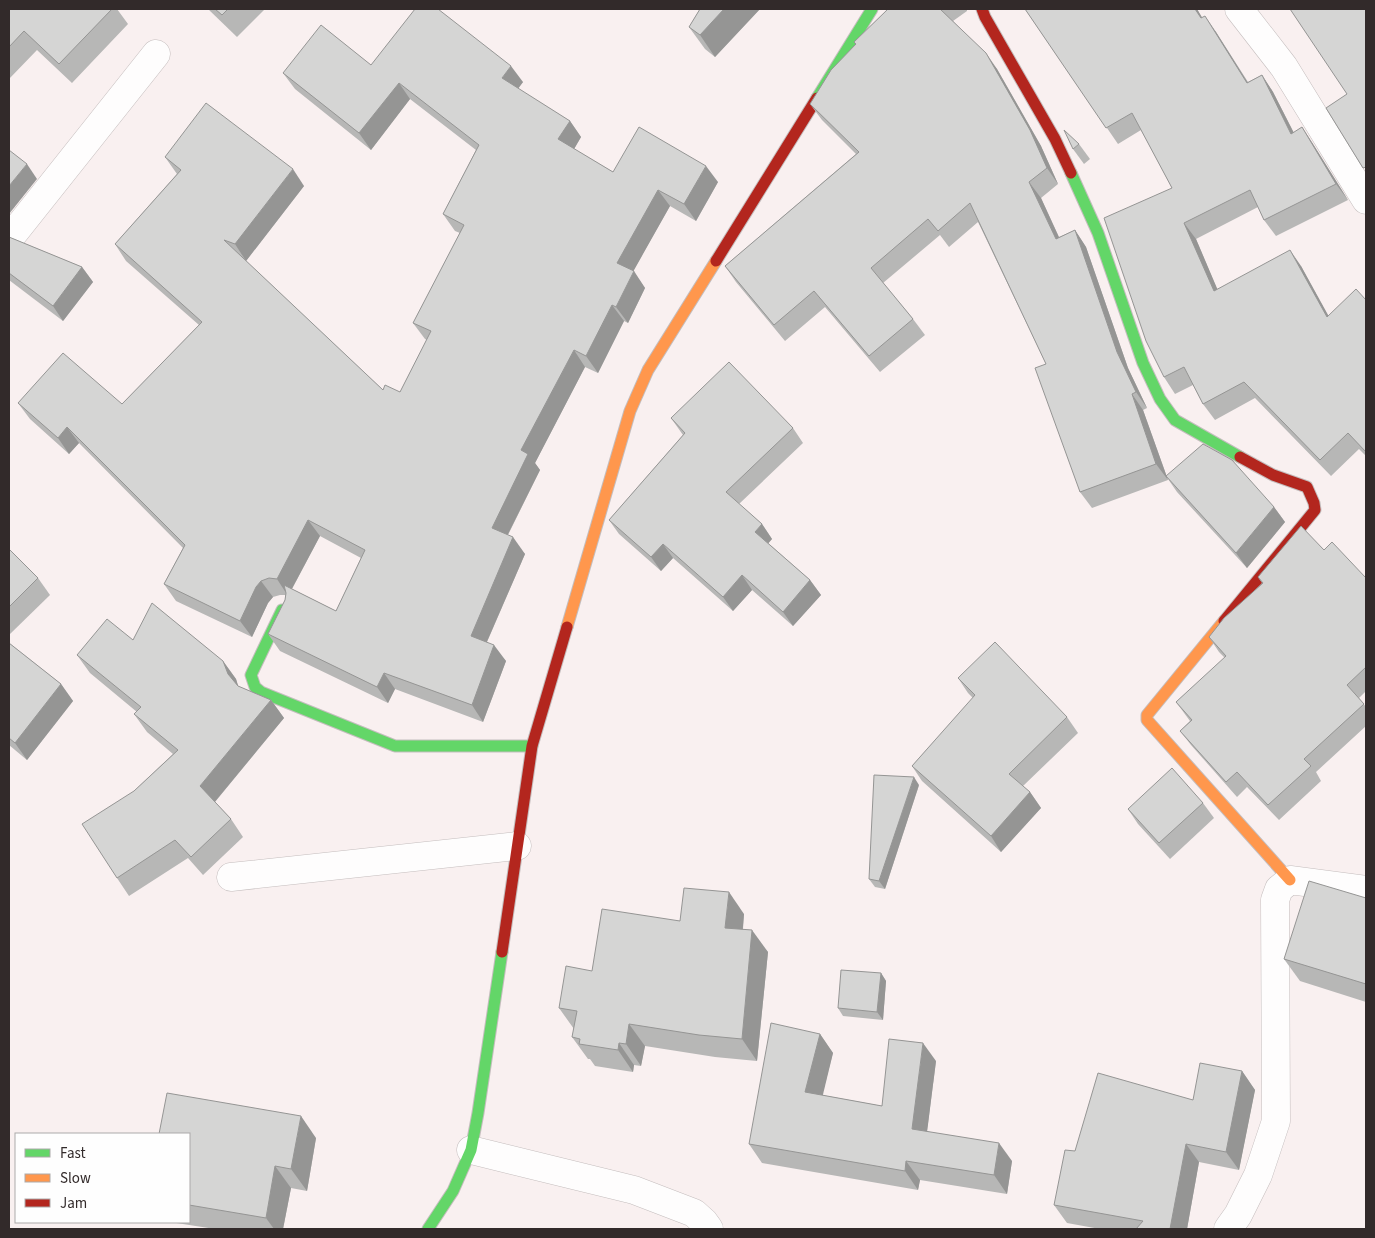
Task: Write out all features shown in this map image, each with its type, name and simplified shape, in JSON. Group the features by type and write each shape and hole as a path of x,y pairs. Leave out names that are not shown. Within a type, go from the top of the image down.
{"street":[{"path":"428,1229 453,1191 471,1150 532,746 630,411 648,370 872,9"},
{"path":"982,9 985,18 1055,139 1094,224 1143,363 1160,399 1175,420 1273,475 1307,487 1314,503 1315,510 1147,715 1146,720 1290,880 1366,890"},
{"path":"1239,9 1284,67 1366,200"},
{"path":"9,239 156,54"},
{"path":"282,610 251,675 255,687 261,692 395,746 532,746"},
{"path":"232,877 517,846"},
{"path":"1228,1229 1238,1215 1258,1175 1276,1121 1275,900 1279,889 1290,880"},
{"path":"471,1150 634,1190 694,1213 709,1229"}],"building":[{"path":"9,9 112,9 59,64 24,31 9,47"},
{"path":"215,9 228,9 222,15"},
{"path":"415,9 438,9 511,66 502,78 570,121 558,139 613,172 639,127 706,166 684,204 658,190 617,263 634,271 616,307 612,305 586,356 574,350 521,450 528,454 492,528 513,537 471,636 494,645 472,705 384,673 377,687 268,634 285,600 284,585 336,611 365,550 308,520 277,579 269,578 261,581 256,587 240,621 164,584 185,545 67,427 58,438 18,403 63,353 122,404 202,322 115,244 181,170 165,157 206,103 293,169 235,244 224,240 383,390 385,385 400,392 431,331 413,323 464,225 443,214 479,145 399,83 359,133 283,73 321,25 371,65"},
{"path":"700,9 724,9 700,35 689,27"},
{"path":"888,9 940,9 986,53 1030,130 1047,168 1029,182 1056,239 1075,230 1117,352 1136,392 1132,394 1156,464 1080,492 1035,368 1046,364 970,203 938,231 928,219 871,268 913,319 869,356 814,291 774,325 725,266 859,152 810,104 831,70 856,44 854,42"},
{"path":"1025,9 1195,9 1201,18 1205,16 1247,83 1262,75 1291,134 1302,127 1336,184 1264,220 1250,190 1184,223 1214,291 1290,250 1327,317 1356,289 1366,300 1366,452 1348,433 1320,460 1244,382 1203,404 1184,367 1164,377 1146,341 1104,218 1172,188 1132,113 1106,128"},
{"path":"1290,9 1366,9 1366,167 1363,168 1326,108 1347,94"},
{"path":"1064,130 1079,144 1073,149"},
{"path":"9,150 27,164 9,186"},
{"path":"9,237 82,267 53,306 9,273"},
{"path":"729,362 793,428 726,492 762,524 755,532 810,580 783,612 742,575 723,597 663,544 651,557 609,520 685,433 671,418"},
{"path":"1203,444 1232,460 1274,507 1236,553 1166,476"},
{"path":"1301,526 1324,550 1332,542 1366,578 1366,667 1347,685 1364,704 1304,759 1311,766 1268,805 1237,772 1226,782 1180,731 1192,720 1176,702 1226,656 1209,637 1224,618 1263,583 1258,577"},
{"path":"9,549 38,578 9,607"},
{"path":"152,603 223,661 228,674 238,686 271,700 200,786 231,819 191,857 175,840 117,878 82,824 134,791 178,750 134,714 141,707 77,655 107,619 133,640"},
{"path":"995,642 1067,717 1009,774 1030,792 991,836 912,766 975,695 958,678"},
{"path":"9,643 61,684 15,743 9,738"},
{"path":"1172,768 1203,803 1159,843 1128,809"},
{"path":"874,775 914,777 879,881 869,879"},
{"path":"1309,881 1366,898 1366,984 1284,959"},
{"path":"684,888 729,892 725,928 752,930 742,1039 699,1035 629,1024 626,1044 619,1043 618,1050 579,1044 580,1039 572,1037 577,1011 559,1008 566,966 592,971 602,909 680,921"},
{"path":"841,970 881,973 877,1012 838,1008"},
{"path":"771,1023 820,1034 805,1092 882,1106 889,1039 923,1043 912,1129 999,1143 994,1175 906,1161 905,1171 749,1144"},
{"path":"1200,1063 1242,1071 1226,1152 1186,1144 1170,1229 1136,1229 1143,1221 1054,1205 1065,1150 1075,1151 1098,1073 1193,1100"},
{"path":"167,1093 301,1116 291,1169 275,1166 266,1218 190,1205 190,1133 159,1133"}],"traffic: fast":[{"path":"817,98 872,9"},
{"path":"1071,173 1098,233 1143,363 1160,399 1175,420 1240,457"},
{"path":"282,610 251,675 255,687 261,692 395,746 532,746"},
{"path":"428,1229 453,1191 471,1150 502,952"}],"traffic: slow":[{"path":"567,627 630,411 648,370 716,261"},
{"path":"1224,621 1147,715 1147,720 1290,880"}],"traffic: jam":[{"path":"982,9 1055,139 1071,173"},
{"path":"716,261 817,98"},
{"path":"1224,621 1315,510 1307,487 1273,475 1240,457"},
{"path":"502,952 532,746 567,627"}]}
